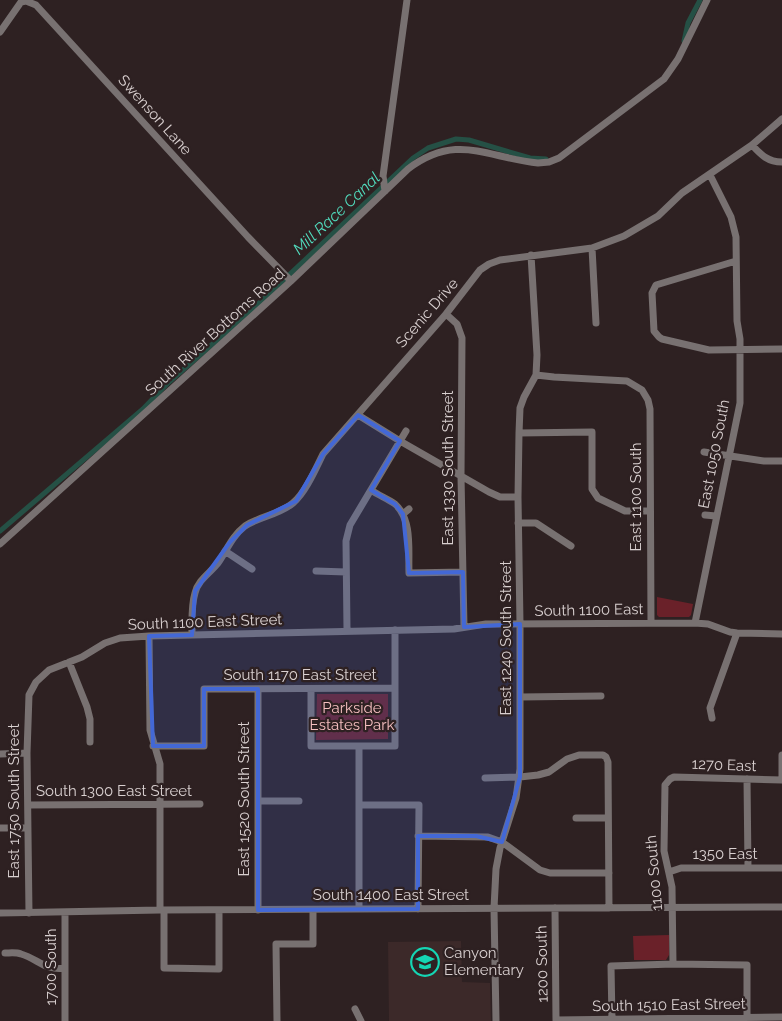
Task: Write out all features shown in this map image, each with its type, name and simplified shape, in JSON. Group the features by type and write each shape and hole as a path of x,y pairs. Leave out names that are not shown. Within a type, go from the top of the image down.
{"street":[{"path":"384,187 407,0"},
{"name":"South River Bottoms Road","path":"0,544 289,278 384,187 415,164 448,150 472,149 538,163 549,162 559,158 664,79 678,59 707,0"},
{"name":"Swenson Lane","path":"0,32 21,2 26,1 36,5 248,237 289,278"},
{"name":"Scenic Drive","path":"192,635 195,591 201,580 216,564 237,533 261,518 277,513 296,501 323,454 446,314 480,270 500,260 592,248 624,236 658,216 682,193 752,145 782,119"},
{"path":"752,145 764,158 775,162 782,162"},
{"name":"East 1050 South","path":"695,623 740,403 740,350 737,321 734,226 710,175"},
{"path":"592,248 596,322"},
{"name":"East 1240 South Street","path":"496,1021 494,908 496,869 520,777 519,433 520,408 536,375 537,355 531,255"},
{"path":"736,261 656,285 652,293 654,331 659,337 709,350 782,349"},
{"name":"East 1330 South Street","path":"446,314 458,324 462,338 461,476 464,627"},
{"name":"East 1100 South","path":"536,375 554,378 622,380 631,382 639,387 646,396 650,408 651,622"},
{"path":"358,415 400,441 500,497 518,496"},
{"path":"347,630 346,541 350,525 406,431"},
{"path":"519,433 592,432 592,489 598,498 625,511 650,511"},
{"path":"704,452 764,461 782,461"},
{"path":"371,490 406,512 408,572 463,572"},
{"path":"705,515 716,516"},
{"path":"518,523 536,523 571,546"},
{"path":"225,551 252,570"},
{"path":"316,571 346,572"},
{"name":"South 1100 East","path":"395,630 464,627 486,624 651,622 708,624 737,634 782,634"},
{"path":"311,689 311,746 395,746 395,630"},
{"name":"South 1100 East Street","path":"32,690 36,682 49,670 82,657 105,643 120,638 395,630"},
{"path":"712,718 710,708 737,634"},
{"path":"149,636 150,730 153,746 160,764 164,968 219,969 219,910"},
{"path":"69,662 87,706 90,719 90,742"},
{"name":"South 1170 East Street","path":"153,746 204,746 204,689 395,688"},
{"name":"East 1520 South Street","path":"258,689 258,910"},
{"name":"East 1750 South Street","path":"28,913 27,754 29,695 32,690"},
{"path":"520,697 601,696"},
{"path":"359,746 359,909"},
{"path":"0,754 27,754"},
{"path":"485,778 520,777 549,772 567,759 579,755 603,755 606,757 608,762 609,908"},
{"path":"782,756 782,780"},
{"name":"1270 East","path":"668,781 674,778 782,780"},
{"path":"747,779 748,868"},
{"name":"1100 South","path":"668,781 664,788 664,851 672,887 672,964"},
{"path":"258,801 299,801"},
{"name":"South 1300 East Street","path":"28,805 200,804"},
{"path":"359,805 419,805 418,909"},
{"path":"576,818 608,818"},
{"path":"0,828 28,828"},
{"path":"418,836 488,837 502,842 540,870 550,874 608,873"},
{"name":"1350 East","path":"669,872 681,868 782,868"},
{"name":"South 1400 East Street","path":"0,913 162,910 782,907"},
{"name":"1200 South","path":"555,908 556,1020"},
{"path":"277,1021 276,944 313,944 313,910"},
{"name":"1700 South","path":"65,913 65,1021"},
{"path":"5,953 18,953 45,967 54,969 65,968"},
{"path":"612,1020 611,966 672,964 747,965 747,1017"},
{"path":"355,1009 361,1021"},
{"name":"South 1510 East Street","path":"556,1020 782,1017"}],"highlighted area":[{"path":"358,415 400,441 371,490 395,504 403,514 409,573 463,572 464,627 520,624 520,777 502,842 476,836 418,836 418,909 258,910 258,689 204,689 204,746 153,746 149,636 192,635 195,591 230,542 247,525 296,501 323,454"}],"shaded area":[{"name":"Canyon Elementary","path":"461,941 462,982 490,983 491,1021 389,1021 388,942"}],"green space":[{"path":"657,597 693,604 691,615 689,617 659,617 657,615"},
{"name":"Parkside Estates Park","path":"317,694 388,694 388,739 316,740"},
{"path":"669,935 669,955 666,960 634,960 633,936"}],"waterway":[{"name":"Mill Race Canal","path":"684,41 688,23 700,0"},
{"name":"Mill Race Canal","path":"0,531 143,409 168,383 254,308 413,158 428,148 456,139 469,140 530,158 546,159"}],"place":[{"name":"Canyon Elementary","path":"425,962"}]}
